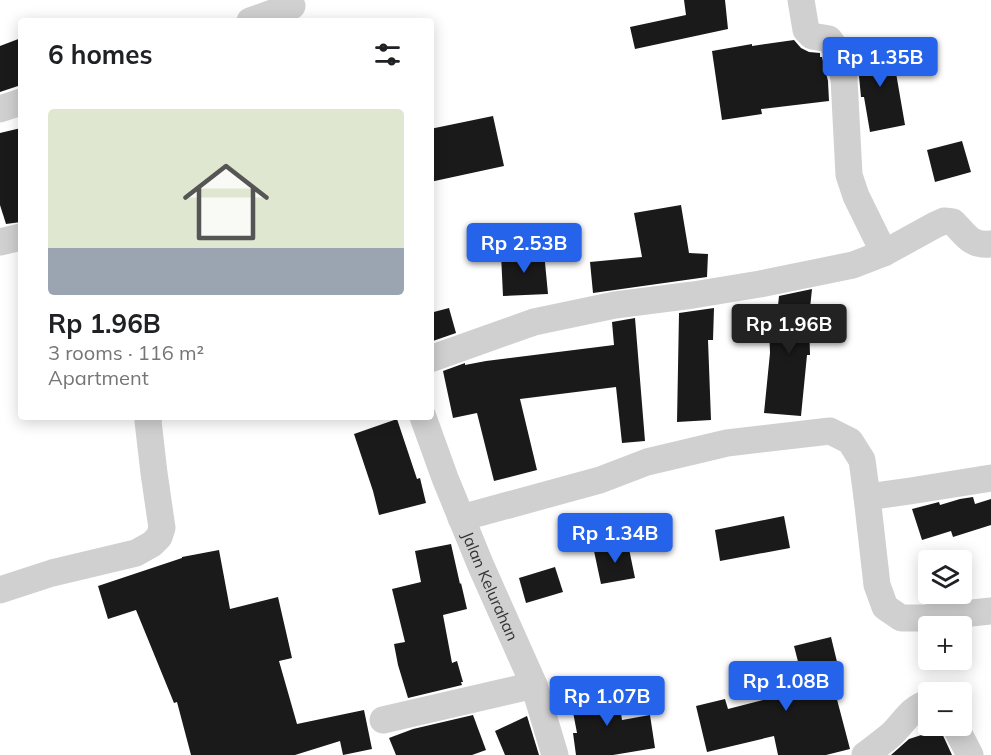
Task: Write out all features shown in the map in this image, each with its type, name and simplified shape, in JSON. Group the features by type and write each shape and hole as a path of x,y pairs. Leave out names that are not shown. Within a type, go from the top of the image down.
{"street":[{"path":"801,0 806,30 812,36 829,39 839,55 844,79 849,175 856,196 884,253"},
{"path":"261,18 293,9"},
{"path":"0,109 18,103"},
{"path":"434,358 534,322 615,305 760,284 853,265 884,253 944,221 952,222 971,242 982,245 991,244"},
{"path":"0,242 18,238"},
{"path":"0,590 52,573 136,553 159,537 162,528 148,420"},
{"name":"Jalan Kelurahan","path":"424,420 461,518 534,685 555,755"},
{"path":"461,518 600,480 647,462 727,443 830,431 850,441 862,460 877,585 885,607 902,618 925,618 991,611"},
{"path":"867,497 991,478"},
{"path":"383,720 534,685"},
{"path":"865,755 891,735 918,707"},
{"path":"960,736 970,755"}],"building":[{"path":"684,0 725,0 728,29 635,49 630,27 686,15"},
{"path":"18,39 18,86 0,92 0,46"},
{"path":"794,40 801,48 809,52 820,53 828,81 829,101 761,109 762,114 722,120 712,51"},
{"path":"891,44 905,125 870,132 864,97 861,97 854,51"},
{"path":"493,116 504,166 434,181 434,128"},
{"path":"18,129 18,222 6,224 0,205 0,133"},
{"path":"962,141 971,172 935,182 927,150"},
{"path":"681,205 689,253 708,254 707,277 593,293 590,262 642,257 634,213"},
{"path":"544,252 548,294 503,296 501,254"},
{"path":"812,289 809,318 810,355 807,355 801,416 764,413 770,353 769,326 776,325 779,296"},
{"path":"449,308 456,333 434,341 434,312"},
{"path":"714,308 713,340 708,340 711,420 677,422 679,313"},
{"path":"635,318 645,441 622,443 616,387 520,399 537,470 494,481 477,413 453,418 443,371 465,363 465,365 614,345 612,322"},
{"path":"397,420 417,479 420,478 426,503 379,515 354,434"},
{"path":"973,497 975,504 991,499 991,525 953,537 951,531 922,540 912,509"},
{"path":"784,516 790,548 720,561 715,530"},
{"path":"451,544 467,609 443,615 452,663 457,661 463,682 461,682 462,685 408,698 394,644 405,642 392,589 421,582 415,551"},
{"path":"628,544 635,578 601,584 594,551"},
{"path":"219,550 230,609 278,597 292,658 279,661 297,724 364,710 372,749 343,755 340,741 295,755 191,755 177,702 174,703 136,610 108,619 98,586 182,557"},
{"path":"555,567 563,592 526,603 519,578"},
{"path":"831,637 838,666 829,669 850,749 826,755 778,755 774,736 707,752 696,706 725,699 728,709 805,689 794,646"},
{"path":"591,687 597,705 619,700 622,720 650,715 655,748 613,755 576,755 573,733 577,733 569,691"},
{"path":"473,715 486,750 472,755 396,755 389,738 413,729"},
{"path":"527,716 539,755 505,755 495,731"},
{"path":"918,736 943,736 952,755 891,755 909,739"}]}
